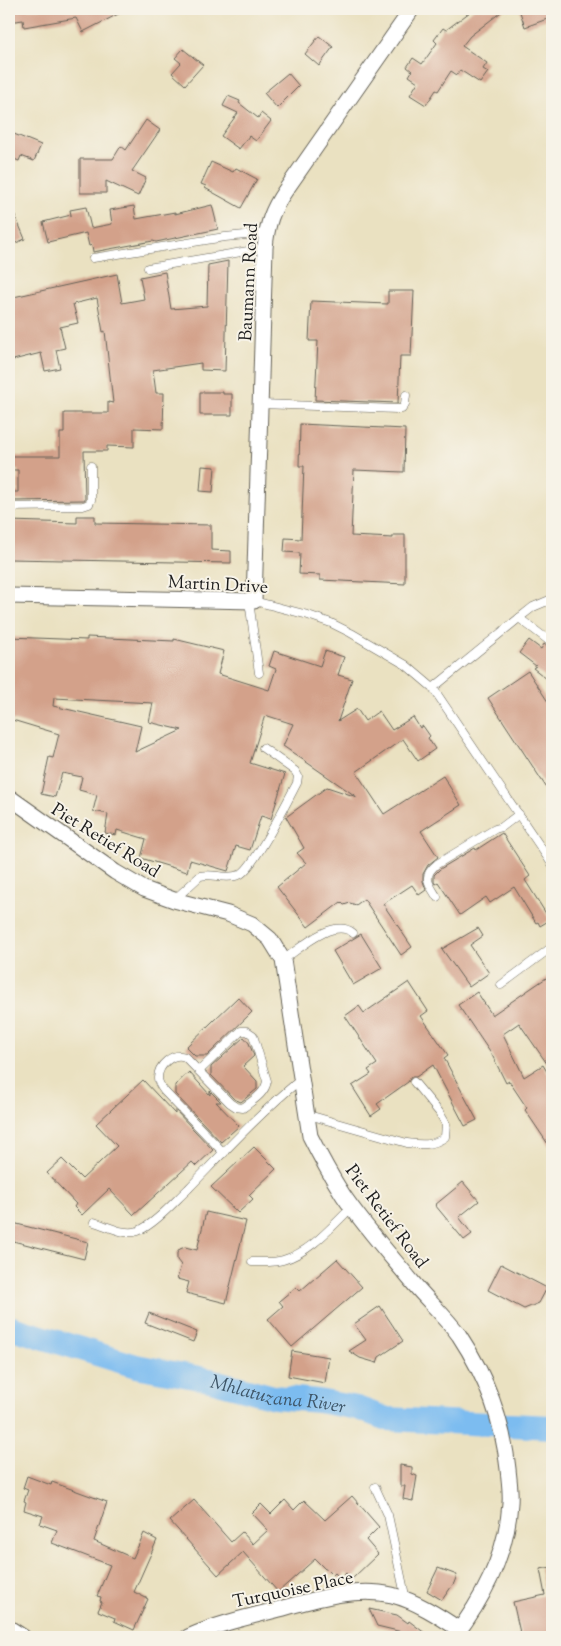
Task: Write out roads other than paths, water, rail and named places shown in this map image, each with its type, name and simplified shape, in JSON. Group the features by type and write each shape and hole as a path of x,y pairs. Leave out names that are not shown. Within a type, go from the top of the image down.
{"street":[{"name":"Baumann Road","path":"252,601 266,241 274,206 412,9"},
{"name":"Martin Drive","path":"9,596 252,601"},
{"name":"Piet Retief Road","path":"9,797 115,872 144,889 174,900 228,914 252,924 270,939 283,960 305,1114 310,1136 352,1207 458,1334 476,1363 493,1399 506,1450 511,1501 509,1517 505,1538 495,1569 480,1601 457,1634"},
{"name":"Turquoise Place","path":"188,1637 217,1625 308,1602 356,1593 384,1594 406,1600 443,1619 457,1634"},
{"path":"9,1628 23,1637"}],"lane":[{"path":"93,258 235,236 266,241"},
{"path":"148,268 266,241"},
{"path":"261,404 402,409 405,404 406,395"},
{"path":"9,507 83,506 89,504 91,500 91,466"},
{"path":"433,688 519,618 533,608 552,599"},
{"path":"252,601 259,673"},
{"name":"Martin Drive","path":"252,601 331,623 406,665 433,688 552,864"},
{"path":"519,618 552,643"},
{"path":"174,900 200,876 230,877 243,873 266,840 297,784 298,776 295,771 263,748"},
{"path":"437,897 427,877 428,871 495,829 502,828 519,814"},
{"path":"283,960 333,928 348,928 353,933"},
{"path":"501,985 552,947"},
{"path":"199,1071 241,1032 247,1031 253,1035 267,1081 263,1092 243,1108 236,1108 199,1071 185,1057 175,1056 170,1058 159,1073 159,1083 165,1092 224,1153"},
{"path":"94,1222 123,1232 139,1230 167,1208 224,1153 272,1102 300,1080"},
{"path":"305,1114 407,1143 422,1145 436,1143 444,1137 446,1124 439,1112 414,1082"},
{"path":"263,1092 272,1102"},
{"path":"252,1262 284,1260 300,1252 319,1238 352,1207"},
{"path":"375,1487 388,1515 406,1600"}],"waterway":[{"name":"Mhlatuzana River","path":"9,1327 136,1366 210,1380 274,1397 318,1401 357,1408 387,1419 552,1427"}]}
